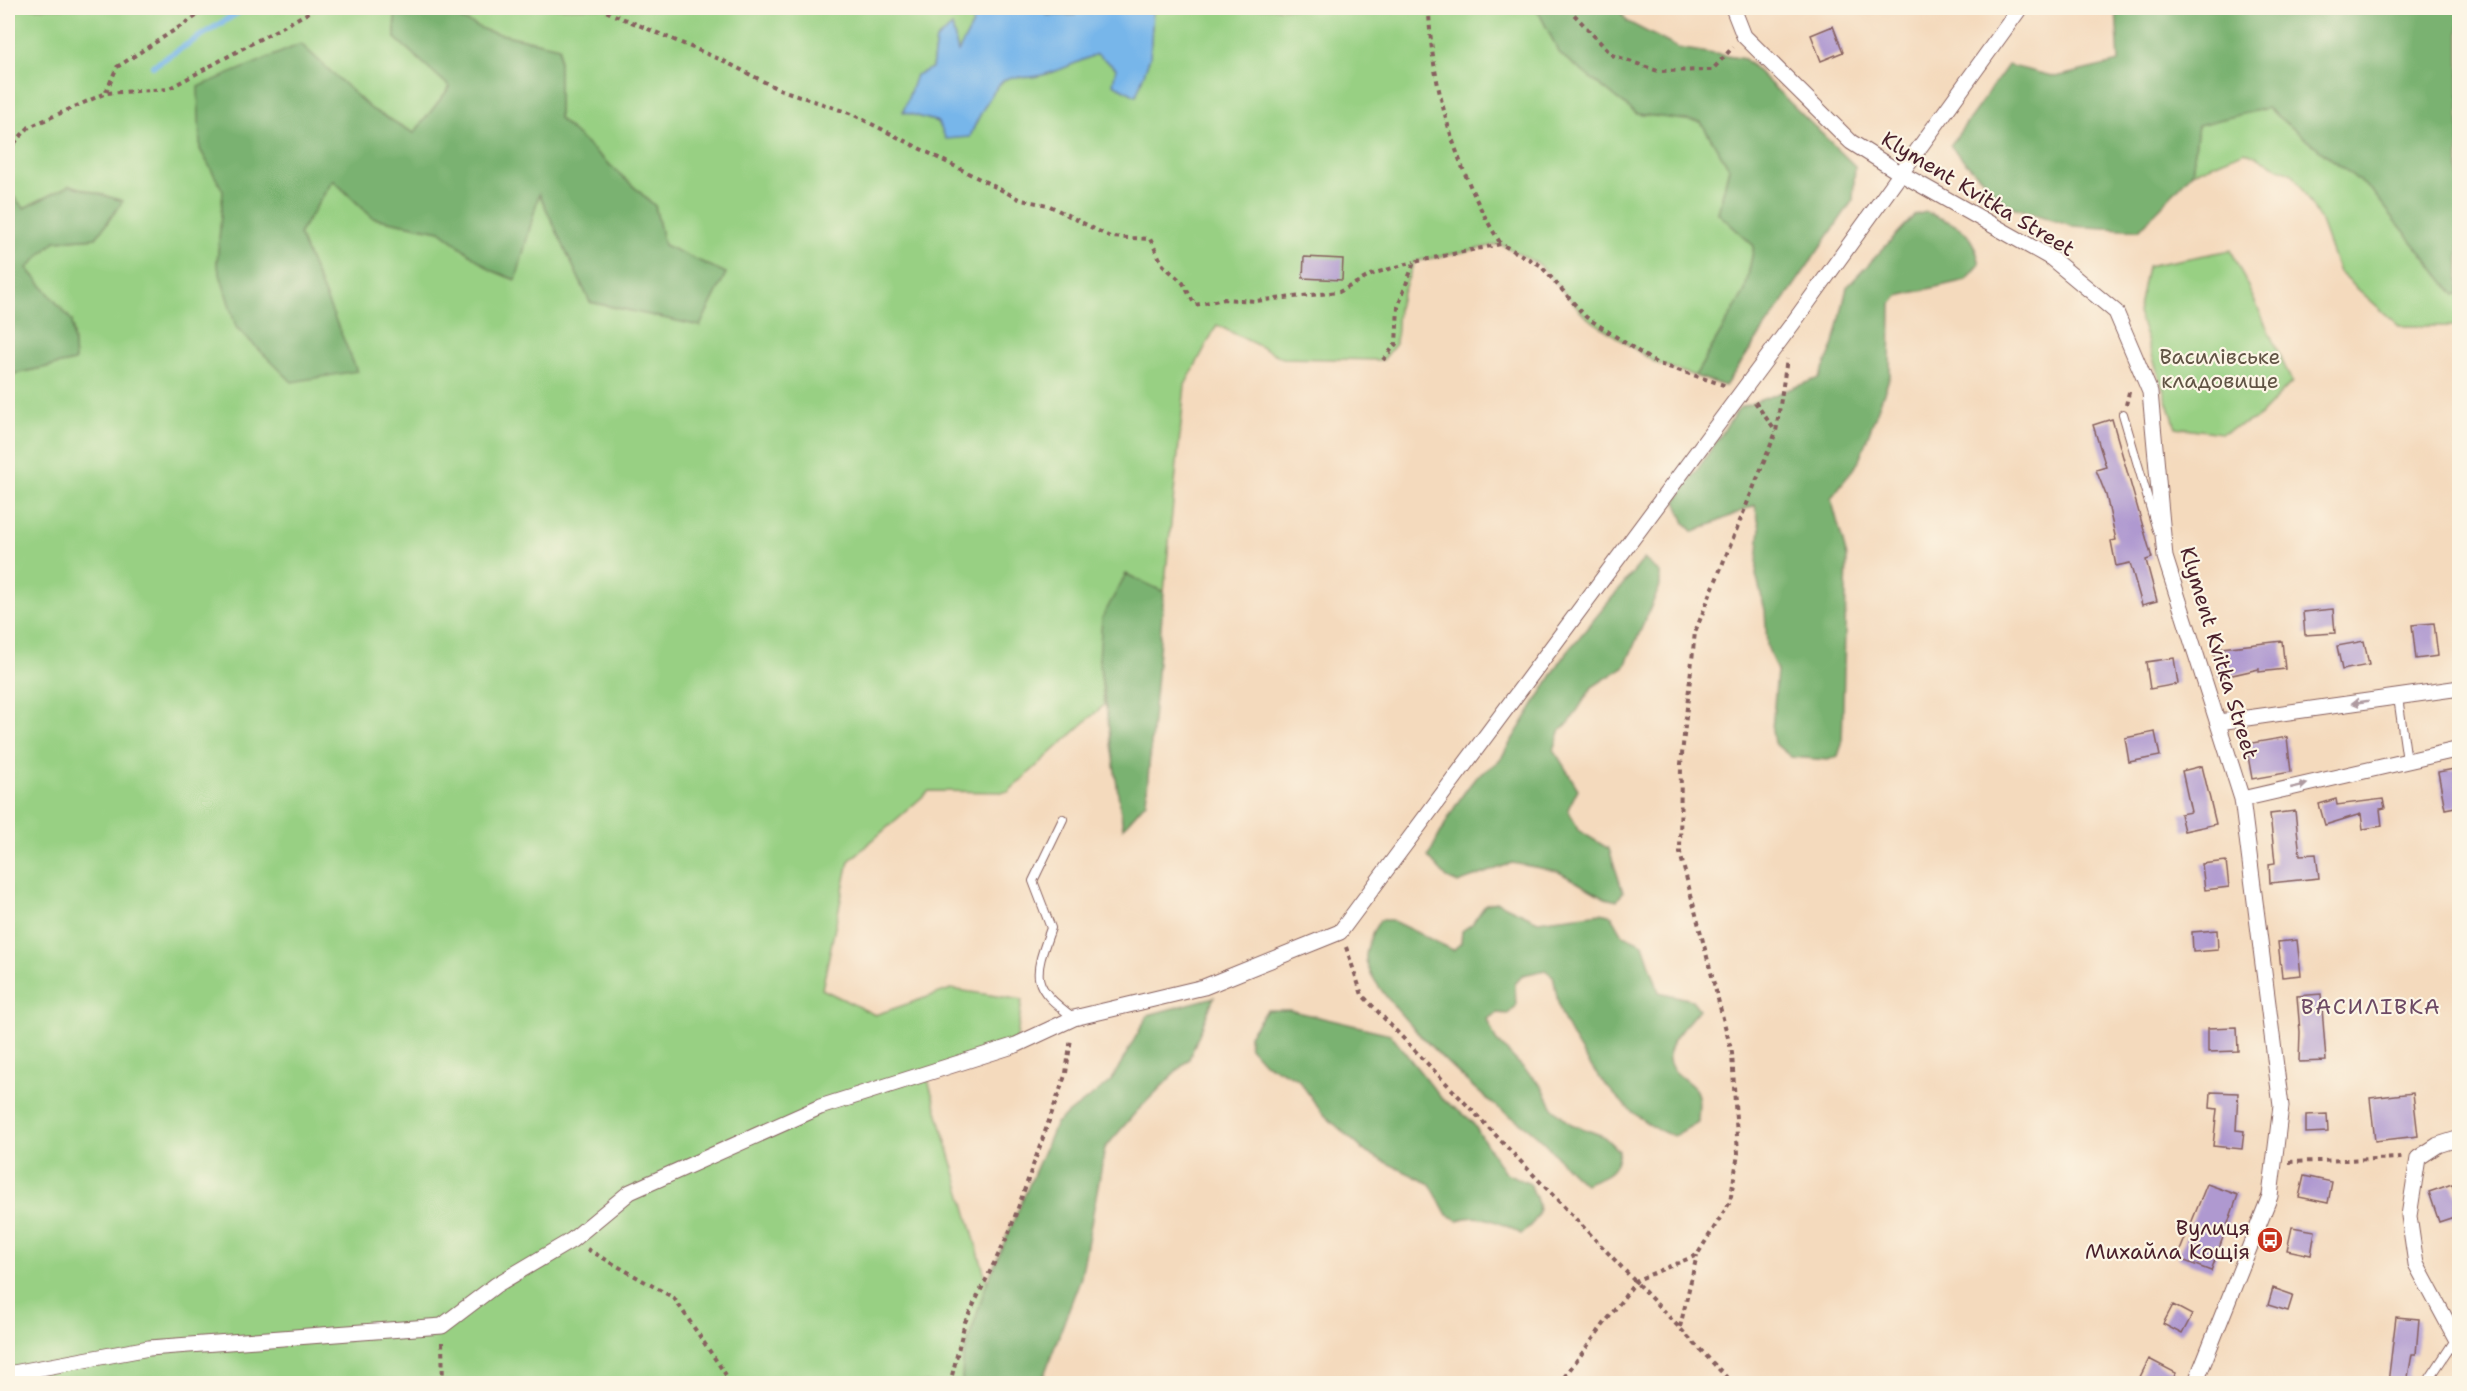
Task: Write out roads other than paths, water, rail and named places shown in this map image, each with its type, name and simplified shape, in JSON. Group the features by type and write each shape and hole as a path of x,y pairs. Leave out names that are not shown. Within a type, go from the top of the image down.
{"street":[{"name":"Klyment Kvitka Street","path":"1733,8 1744,36 1851,142 1900,173 2051,258 2116,312 2150,392 2165,557 2242,799 2281,1106 2270,1196 2195,1383"},
{"path":"8,1374 149,1348 442,1326 496,1285 572,1240 630,1192 820,1107 1016,1045 1074,1018 1204,987 1340,932 1744,388 2020,8"},
{"path":"2219,722 2460,688"},
{"path":"2242,799 2460,749"},
{"path":"2457,1343 2416,1264 2409,1216 2418,1158 2438,1145 2460,1138"}],"lane":[{"path":"2123,414 2165,557"},
{"path":"2398,697 2407,761"},
{"path":"1063,819 1033,880 1051,928 1037,967 1045,996 1074,1018"},
{"path":"2426,1383 2457,1343"}],"water":[{"path":"972,8 1046,8 1047,15 1075,15 1077,8 1153,8 1150,57 1136,96 1113,84 1116,68 1097,54 1048,74 1006,79 989,99 970,137 946,139 938,122 903,112 916,75 932,68 936,40 952,26 958,52 973,24"}],"waterway":[{"path":"153,66 245,8"}],"place":[{"name":"Вулиця Михайла Кощія","path":"2270,1240"}],"district":[{"name":"ВАСИЛІВКА","path":"2371,1006"}],"park label":[{"name":"Василівське кладовище","path":"2220,369"}]}
